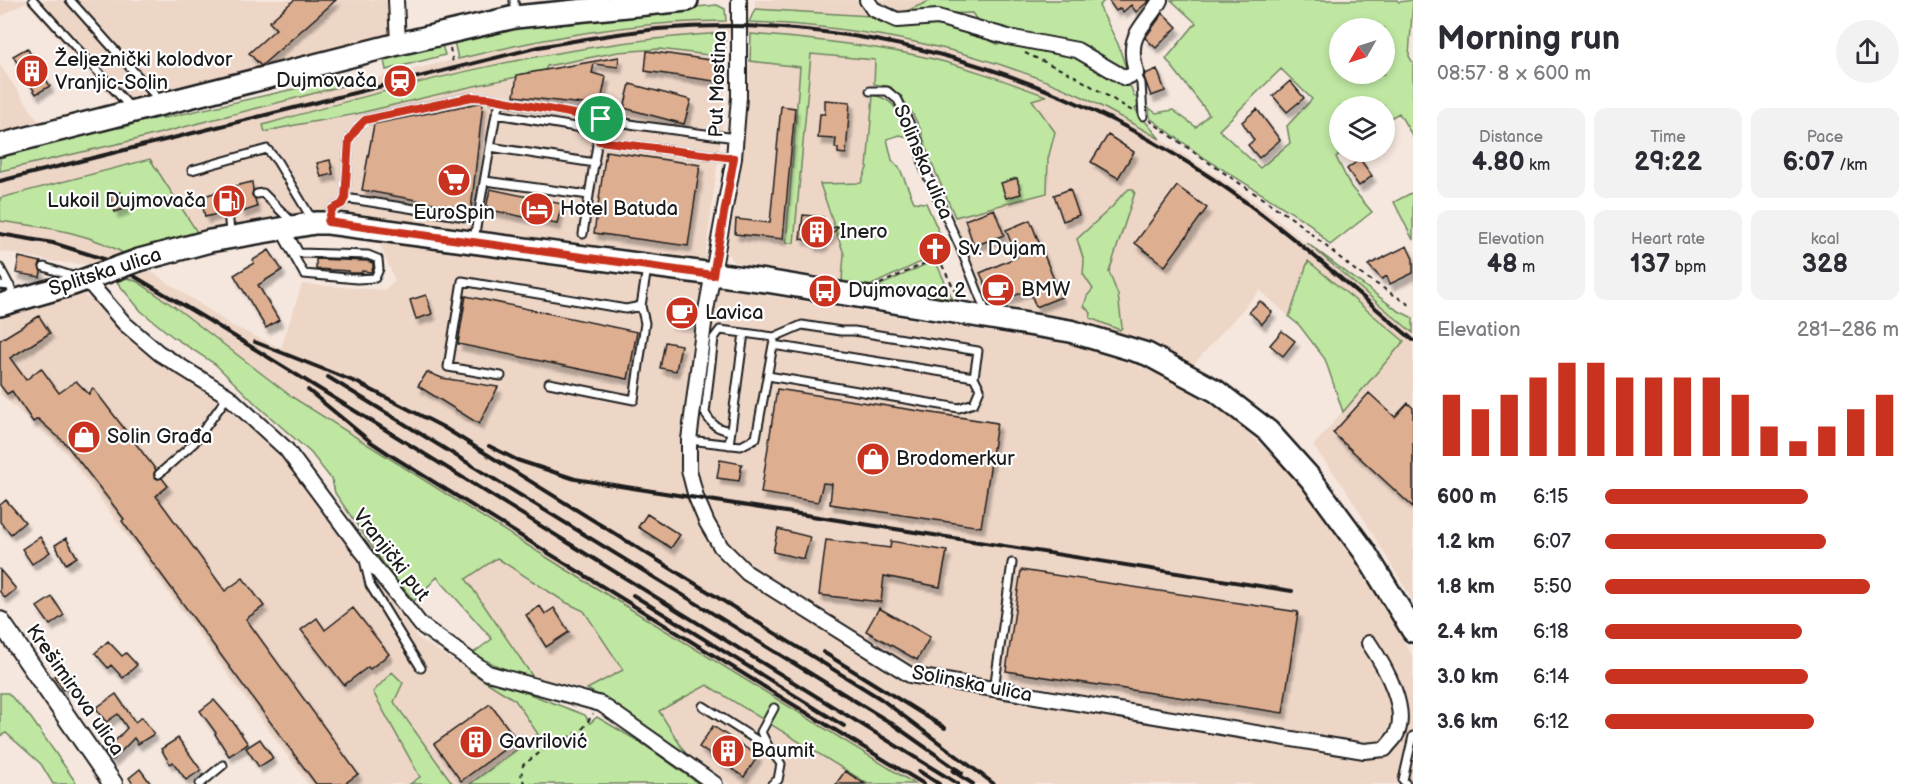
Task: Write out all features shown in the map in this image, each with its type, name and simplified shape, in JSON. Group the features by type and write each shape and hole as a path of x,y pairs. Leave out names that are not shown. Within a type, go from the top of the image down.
{"main road":[{"path":"0,146 398,44 515,8 687,0"},
{"path":"220,239 306,223 474,241 766,281 1070,331 1147,354 1216,391 1268,431 1311,479 1364,551 1413,631"},
{"name":"Splitska ulica","path":"9,297 85,280 139,260 220,239"},
{"name":"Krešimirova ulica","path":"0,621 113,784"}],"street":[{"path":"396,0 398,44"},
{"name":"Put Mostina","path":"713,275 736,138 740,56 739,0"},
{"path":"867,0 873,9 897,20 938,17 1008,37 1077,50 1125,78 1136,73 1133,50 1135,38 1160,0"},
{"name":"Solinska ulica","path":"713,275 705,316 689,440 690,470 696,497 707,523 721,547 747,573 910,675 1364,751 1385,749 1396,736 1400,714 1395,693 1379,658 1369,643"},
{"name":"Vranjički put","path":"85,280 125,324 159,353 228,396 286,449 421,625 488,673 601,704 715,784"}],"lane":[{"path":"33,0 135,112"},
{"path":"70,0 163,105"},
{"path":"1136,73 1141,82 1143,116"},
{"name":"Solinska ulica","path":"870,91 887,91 898,100 918,141 924,168 960,247 988,318"},
{"path":"192,170 267,148 277,161 306,223 304,274 357,279 375,278 379,269 378,259 368,255 299,253 306,223 342,204 345,198 349,140 365,120 472,97 489,98 601,119 736,138"},
{"path":"474,241 496,114 503,101"},
{"path":"496,114 600,131"},
{"path":"583,234 601,119"},
{"path":"599,141 734,158"},
{"path":"490,147 595,163"},
{"path":"484,181 589,195"},
{"path":"257,194 263,193 306,223"},
{"path":"345,198 478,219"},
{"path":"220,239 228,209"},
{"path":"549,383 634,399 645,323 641,306 647,266"},
{"path":"44,267 85,280"},
{"path":"0,268 9,297"},
{"path":"501,375 448,367 462,281 626,309 641,306"},
{"path":"0,285 9,297"},
{"path":"768,376 959,408 974,403 980,389 974,377 978,351 802,325 774,341"},
{"path":"730,431 712,425 705,413 714,338 720,330 974,377"},
{"path":"729,445 744,333"},
{"path":"689,440 741,446 756,438 774,341"},
{"path":"159,474 195,443 228,396"},
{"path":"362,551 370,585 421,668"},
{"path":"994,689 1011,563"},
{"path":"703,706 769,748"},
{"path":"772,784 778,780 781,764 761,732 774,708"},
{"path":"1406,784 1403,780 1413,736"},
{"path":"200,784 223,765"}],"path":[{"path":"1008,37 1023,52 1073,75 1122,106 1143,116 1293,219 1356,271 1413,307"},
{"path":"853,296 960,247"},
{"path":"938,257 966,314"},
{"path":"525,784 521,777 523,765 542,751 582,730 593,717 594,703"}],"shaded area":[{"path":"0,0 389,0 391,21 389,32 383,40 118,105 26,2 0,17"},
{"path":"755,0 862,0 871,16 755,9"},
{"path":"871,0 932,0 897,15 877,7"},
{"path":"677,21 764,23 843,29 926,44 1020,72 1083,97 1160,139 1256,202 1413,333 1413,601 1345,488 1313,446 1403,341 1308,261 1289,317 1260,290 1193,365 1135,339 1080,324 992,309 985,304 979,293 955,217 1047,193 1048,159 1055,133 1032,99 1045,96 994,77 916,55 835,42 725,33 614,43 489,66 341,102 263,125 265,132 284,126 363,112 503,78 544,72 547,66 618,52 659,49 725,57 724,114 704,266 356,218 199,235 44,188 0,198 0,171 496,50 617,28"},
{"path":"811,54 875,60 867,168 861,184 820,184 844,254 842,280 734,262 727,253 742,158 750,61 800,66 786,242 794,243"},
{"path":"0,65 40,123 0,133"},
{"name":"Brodomerkur","path":"0,221 71,231 116,248 233,326 281,348 302,284 384,290 395,281 377,238 715,287 1077,346 1153,371 1229,415 1297,478 1358,562 1413,657 1413,784 915,784 562,567 292,397 179,310 138,282 94,265 56,262 0,251"},
{"path":"77,292 94,300 133,344 230,408 278,452 418,638 515,700 538,734 470,784 453,784 394,701 373,692 421,778 410,784 308,784 67,454 0,394 0,314"},
{"path":"497,558 565,602 584,611 623,671 587,689 535,680 466,579"},
{"path":"707,685 868,784 729,784 686,754 658,711"}],"green space":[{"path":"932,0 1105,0 1099,6 1118,44 1127,71 980,24 972,13 897,15"},
{"path":"1171,0 1397,0 1399,2 1413,0 1409,56 1413,63 1413,137 1399,113 1395,115 1395,96 1329,96 1329,162 1338,162 1351,187 1372,212 1330,245 1310,224 1203,157 1150,118 1149,108 1156,113 1173,110 1196,127 1209,114 1166,59 1196,23","holes":["1281,69 1312,99 1287,126 1290,143 1260,168 1219,130"]},
{"path":"717,5 725,9 726,21 625,27 558,37 458,59 454,41 559,20"},
{"path":"755,9 871,16 878,21 898,26 941,25 981,36 997,44 1022,45 1072,55 1103,74 1131,87 1134,96 1138,99 1138,106 1135,109 1160,139 1083,97 1003,66 962,53 877,35 792,24 749,22"},
{"path":"725,33 725,57 659,49 618,52 547,66 544,72 476,85 352,115 265,132 263,125 377,93 549,54 607,45"},
{"path":"751,34 854,45 915,55 998,78 1046,96 1032,100 1055,132 1048,159 1047,193 955,217 929,157 921,130 910,109 891,87 874,84 875,60 811,54 794,243 786,243 800,67 750,61"},
{"path":"442,45 445,55 386,70 384,60"},
{"path":"348,77 350,84 134,140 0,171 0,157 105,129 126,127 150,118 164,118"},
{"path":"873,95 888,101 900,115 908,137 900,135 887,139 892,160 900,169 914,202 926,203 947,250 861,290 847,287 842,280 844,254 820,184 861,183 867,168"},
{"path":"150,159 199,235 130,257 84,236 51,228 0,221 0,198"},
{"path":"1129,189 1135,192 1109,272 1118,295 1122,327 1120,330 1090,318 1091,313 1084,306 1087,296 1093,289 1083,274 1084,261 1077,239"},
{"path":"1413,192 1413,240 1394,202"},
{"path":"1307,243 1397,310 1413,318 1413,333"},
{"path":"935,260 954,302 870,290"},
{"path":"1308,261 1404,341 1343,412 1325,359 1299,325 1289,317"},
{"path":"127,278 138,282 179,310 292,397 562,567 915,784 868,784 707,685 659,711 686,754 587,689 623,670 584,611 565,602 497,558 466,579 535,680 472,654 492,639 437,577 414,601 386,567 335,493 332,480 311,453 215,364 173,337 141,311 117,282"},
{"path":"469,671 585,715 590,723 597,717 643,744 699,784 470,784 538,734 515,700"},
{"path":"392,672 403,683 394,702 453,784 410,784 420,777 373,692"},
{"path":"0,693 8,693 31,718 77,784 53,784 41,764 6,733 0,736"}],"building":[{"path":"294,0 336,0 261,66 249,53 276,29 269,22"},
{"path":"1108,0 1150,0 1136,12 1131,5 1123,12 1120,8 1116,11"},
{"path":"1163,13 1177,27 1156,48 1145,38"},
{"name":"Željeznički kolodvor Vranjic-Solin","path":"27,48 50,86 36,94 13,56"},
{"path":"647,51 724,62 721,82 645,71"},
{"path":"619,57 618,67 594,64 592,73 606,77 600,106 514,96 517,75"},
{"path":"1157,69 1165,91 1151,96 1144,77 1145,74"},
{"path":"1290,81 1304,98 1287,112 1273,96"},
{"path":"630,84 691,100 684,124 624,108"},
{"path":"825,100 850,102 846,154 838,153 838,148 835,148 836,139 818,138 820,114 825,114"},
{"path":"483,103 471,210 362,190 374,124"},
{"path":"781,106 795,108 783,239 735,234 736,219 770,223"},
{"path":"1257,109 1280,140 1259,158 1248,145 1254,140 1242,122"},
{"path":"1108,135 1134,152 1118,178 1091,162"},
{"path":"606,151 700,165 688,246 594,233"},
{"path":"330,160 333,174 321,177 317,163"},
{"path":"1356,162 1362,162 1372,176 1359,186 1347,169"},
{"path":"1017,178 1021,194 1006,198 1001,183"},
{"name":"Lukoil Dujmovača","path":"252,182 252,195 257,207 242,212 240,204 233,206 227,204 220,209 221,213 205,217 201,197 217,192 218,198 237,192 235,186"},
{"path":"1177,186 1207,208 1165,266 1135,243"},
{"path":"490,189 562,204 557,224 486,209"},
{"path":"1070,189 1079,215 1063,221 1054,195"},
{"path":"120,192 126,208 115,212 110,196"},
{"path":"994,209 1004,235 974,246 965,220"},
{"name":"Inero","path":"803,215 823,217 827,230 839,226 822,246 812,245 812,241 800,239"},
{"path":"1030,220 1061,297 1036,307 1029,289 995,305 980,273 1017,257 1006,230"},
{"path":"1407,246 1413,259 1413,273 1390,284 1387,276 1382,279 1368,265"},
{"path":"269,250 282,270 258,285 279,320 266,328 234,275 254,263 253,260"},
{"path":"19,257 41,262 40,277 16,273"},
{"path":"316,259 367,261 373,263 373,268 371,272 362,271 361,273 316,269"},
{"path":"426,295 432,314 416,319 410,300"},
{"path":"466,296 637,332 628,379 458,344"},
{"path":"1260,301 1272,312 1262,324 1249,312"},
{"name":"Lavica","path":"672,302 693,303 691,325 670,323"},
{"path":"39,316 50,333 10,358 26,380 41,368 59,393 76,381 89,394 93,388 156,470 154,477 162,478 168,486 156,496 225,591 243,578 264,606 246,619 358,774 344,784 316,784 122,521 124,519 65,443 38,419 33,422 12,391 7,394 0,385 0,340"},
{"path":"1282,331 1295,341 1283,356 1270,345"},
{"path":"665,342 681,345 676,371 660,368"},
{"path":"427,372 442,378 498,387 479,424 418,386"},
{"path":"777,389 997,423 981,527 830,504 832,484 823,483 818,502 761,493"},
{"path":"1369,393 1395,417 1408,403 1413,408 1413,507 1333,433"},
{"path":"720,460 742,464 739,481 717,478"},
{"path":"6,500 25,522 11,534 0,522 0,505"},
{"path":"647,514 680,535 671,548 638,527"},
{"path":"778,529 810,537 804,559 773,552"},
{"path":"40,537 50,552 32,564 22,549"},
{"path":"66,538 77,557 66,564 55,545"},
{"path":"826,540 890,548 891,541 947,551 940,587 884,576 881,602 819,595"},
{"path":"0,570 16,589 5,598 0,592"},
{"path":"1021,570 1298,612 1283,713 1006,671"},
{"path":"52,597 64,615 50,625 37,607"},
{"path":"540,606 545,614 554,608 569,632 546,647 526,615"},
{"path":"353,608 389,654 344,685 301,630 317,618 325,630"},
{"path":"879,608 930,637 917,660 866,631"},
{"path":"108,641 122,656 126,653 137,665 123,678 111,665 108,668 95,653"},
{"path":"64,669 73,683 63,690 54,676"},
{"path":"116,694 135,722 142,717 154,734 138,744 134,738 113,760 105,752 127,728 118,714 106,722 96,708"},
{"path":"214,700 248,744 229,756 200,711"},
{"name":"Gavrilović","path":"490,704 517,740 461,781 434,744"},
{"name":"Baumit","path":"713,726 758,756 744,777 699,747"},
{"path":"178,738 201,770 186,780 173,762 170,764 161,749"},
{"path":"260,739 273,758 259,767 246,748"},
{"path":"140,769 151,784 133,784 129,778"},
{"path":"845,771 865,784 836,784"}],"railway":[{"path":"0,181 539,47 658,29 731,26 804,30 877,40 948,57 1018,79 1086,107 1151,141 1239,197 1315,257 1413,340"},
{"path":"0,234 53,243 107,260 208,320 958,784"},
{"path":"255,342 358,383 443,427 881,699 994,784"},
{"path":"328,377 891,723 962,773"},
{"path":"308,390 371,442 392,456 924,784"},
{"path":"489,446 517,460 575,479 1292,591"},
{"path":"633,595 844,726"},
{"path":"823,652 945,728"},
{"path":"919,771 939,784"},
{"path":"953,771 973,784"}],"place":[{"name":"Željeznički kolodvor Vranjic-Solin","path":"32,71"},
{"name":"Dujmovača","path":"400,81"},
{"name":"EuroSpin","path":"454,180"},
{"name":"Lukoil Dujmovača","path":"229,201"},
{"name":"Hotel Batuda","path":"537,209"},
{"name":"Inero","path":"817,232"},
{"name":"Sv. Dujam","path":"935,249"},
{"name":"BMW","path":"998,290"},
{"name":"Dujmovaca 2","path":"825,291"},
{"name":"Lavica","path":"682,313"},
{"name":"Solin Građa","path":"84,437"},
{"name":"Brodomerkur","path":"873,459"},
{"name":"Gavrilović","path":"476,742"},
{"name":"Baumit","path":"728,751"}],"route":[{"path":"472,97 513,102 601,119 599,141 734,158 713,275 328,222 332,209 342,204 345,198 349,140 365,120 472,97"}]}
